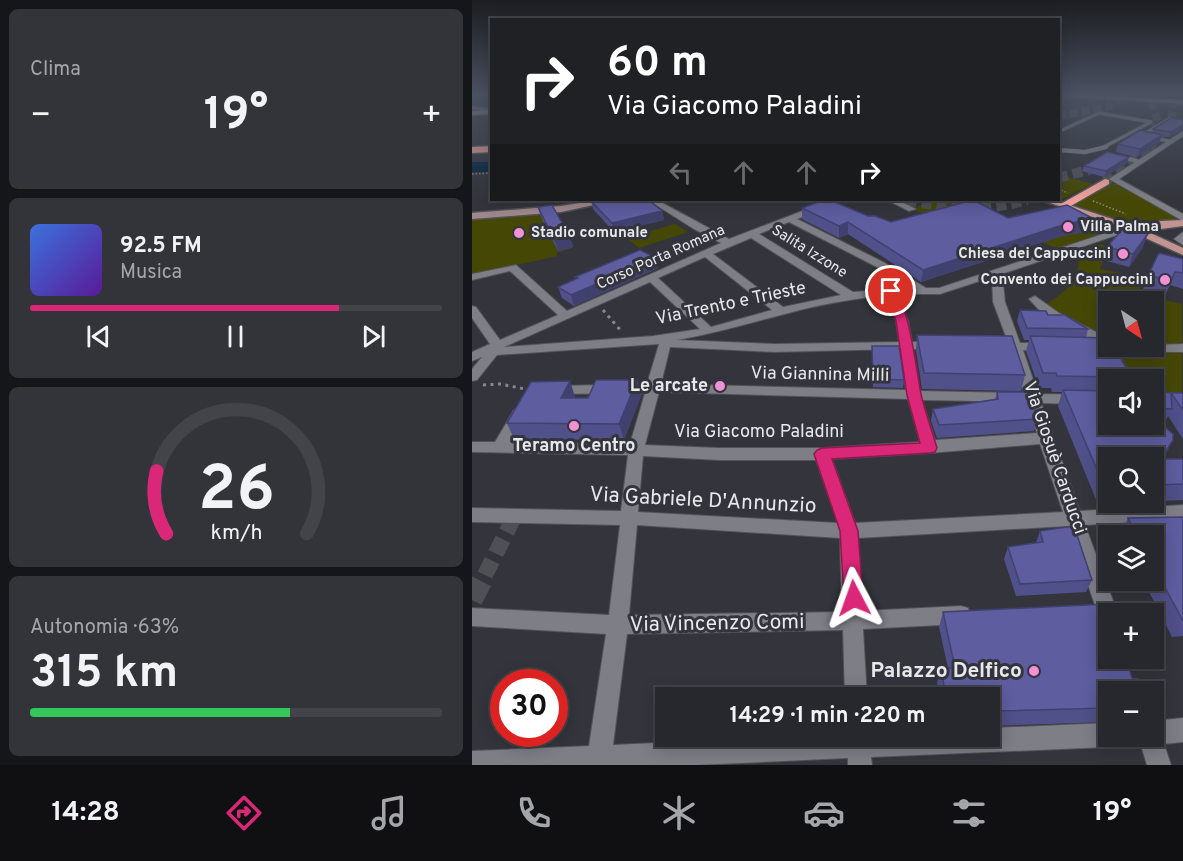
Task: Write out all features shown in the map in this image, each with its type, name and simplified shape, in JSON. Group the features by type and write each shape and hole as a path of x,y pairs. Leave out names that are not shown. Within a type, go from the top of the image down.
{"highway":[{"path":"472,150 490,149"},
{"path":"1065,205 1105,182"}],"main road":[{"path":"472,216 561,209 606,201"},
{"path":"1050,201 1144,231 1160,242 1183,252"},
{"path":"1144,231 1161,224 1183,223"}],"street":[{"path":"1183,133 1113,179 1183,218"},
{"path":"654,201 729,243"},
{"path":"892,201 912,209"},
{"name":"Corso Porta Romana","path":"495,349 729,243 834,204"},
{"path":"790,219 881,265 922,291"},
{"name":"Via Trento e Trieste","path":"495,349 630,340 660,342 781,311 851,296 891,291 940,291 1112,234 1144,231"},
{"name":"Salita Izzone","path":"752,234 851,296"},
{"path":"1183,235 1179,239 1183,242"},
{"path":"1114,237 1135,237 1160,242"},
{"path":"706,254 781,311"},
{"path":"472,277 512,267 566,316"},
{"name":"Via Giosuè Carducci","path":"997,271 999,302 1046,438 1076,516 1104,603"},
{"path":"652,278 709,331"},
{"path":"891,291 902,321 914,395 930,448"},
{"path":"1035,298 1042,307 1098,337"},
{"path":"472,309 495,349"},
{"path":"599,761 618,625 636,450 655,388 660,342 775,348 950,345"},
{"path":"983,346 1062,347"},
{"path":"1085,348 1098,348"},
{"path":"1164,348 1183,348"},
{"path":"472,357 495,349"},
{"path":"477,381 495,349"},
{"name":"Via Giannina Milli","path":"537,391 655,388 1098,400"},
{"path":"499,449 537,391"},
{"name":"Via Giacomo Paladini","path":"472,447 719,454 822,454 1046,438"},
{"path":"822,454 849,531 854,598 856,687"},
{"name":"Via Gabriele D'Annunzio","path":"472,515 630,519 849,531 1076,516 1183,512"},
{"path":"1083,609 1098,610"},
{"name":"Via Vincenzo Comi","path":"472,617 618,625 803,623 980,614"},
{"path":"1164,733 1183,730"},
{"path":"472,763 599,761 1098,736"},
{"path":"1155,747 1159,765"}],"lane":[{"path":"1098,152 1139,129"},
{"path":"1152,129 1141,135 1169,141"},
{"path":"1060,150 1106,154"},
{"path":"1114,156 1137,162"}],"path":[{"path":"472,174 490,173"},
{"path":"1060,190 1070,193"},
{"path":"1089,200 1129,215"},
{"path":"597,302 630,340"},
{"path":"477,381 537,391"}],"shaded area":[{"path":"1060,175 1093,184 1060,200"},
{"path":"1117,182 1182,218 1182,223 1136,230 1065,205"},
{"path":"930,201 962,201 975,205 935,218 912,209"},
{"name":"Stadio comunale","path":"556,213 572,248 556,253 557,256 472,275 472,219"},
{"path":"1072,213 1120,229 1059,250 1021,231"},
{"path":"675,224 688,232 639,248 627,238"},
{"path":"1102,244 1108,247 1100,269 1144,278 1140,291 1098,291 1098,337 1046,304 1072,283 1076,276 1078,260 1076,251"},
{"path":"1164,300 1182,304 1182,402 1164,401 1164,369 1120,369 1112,357 1164,357"}],"building":[{"path":"1153,129 1177,129 1171,132"},
{"path":"1140,130 1162,135 1140,149 1118,144"},
{"path":"1107,152 1129,157 1106,171 1084,166"},
{"path":"591,201 650,201 662,211 612,223"},
{"path":"821,201 832,201 868,216 891,222 975,201 1008,218 1067,205 1094,219 1066,224 923,270 848,222 839,226 802,208"},
{"path":"552,205 570,237 555,241 538,207"},
{"path":"1123,228 1148,234 1133,254 1107,247"},
{"path":"640,250 656,258 571,295 558,287 578,278 575,277"},
{"path":"1159,253 1183,259 1183,273 1175,272 1171,281 1148,275"},
{"path":"1020,310 1046,311 1048,315 1065,315 1088,329 1027,328"},
{"path":"917,335 1012,336 1025,375 924,373"},
{"path":"1030,336 1098,338 1098,357 1120,357 1127,369 1098,369 1098,377 1057,376 1056,373 1043,373"},
{"path":"872,346 899,346 904,380 873,379"},
{"path":"596,380 637,380 619,424 507,423 531,382 570,381 561,398 588,398"},
{"path":"1063,390 1098,391 1098,435 1164,435 1164,426 1173,434 1173,440 1164,454 1164,447 1098,447 1098,472"},
{"path":"997,392 1029,392 1038,419 939,425 933,409 998,399"},
{"path":"1164,392 1171,393 1172,409 1164,409"},
{"path":"1171,393 1183,393 1183,410"},
{"path":"1164,459 1183,459 1183,484 1164,485"},
{"path":"1183,517 1183,621 1164,586 1164,525 1132,525 1128,518"},
{"path":"1074,526 1092,580 1020,584 1008,547 1043,542 1040,531"},
{"name":"Palazzo Delfico","path":"1098,604 1098,669 1129,669 1132,678 1139,681 1098,681 1098,708 1000,711 1000,687 944,687 941,668 955,668 943,612"}],"waterway":[{"path":"472,167 490,167"}],"tunnel":[{"path":"1144,145 1155,129"},
{"path":"1150,147 1165,129"},
{"path":"1105,182 1150,147"},
{"path":"1060,177 1107,165"},
{"path":"913,201 967,208 982,208 1023,201"},
{"path":"486,573 515,515"},
{"path":"472,600 486,573"}],"place":[{"name":"Villa Palma","path":"1068,227"},
{"name":"Stadio comunale","path":"519,233"},
{"name":"Chiesa dei Cappuccini","path":"1123,254"},
{"name":"Convento dei Cappuccini","path":"1165,280"},
{"name":"Le arcate","path":"720,386"},
{"name":"Teramo Centro","path":"574,426"},
{"name":"Palazzo Delfico","path":"1034,671"}],"route":[{"path":"854,598 849,531 822,454 930,448 914,395 902,321 891,291"}]}
